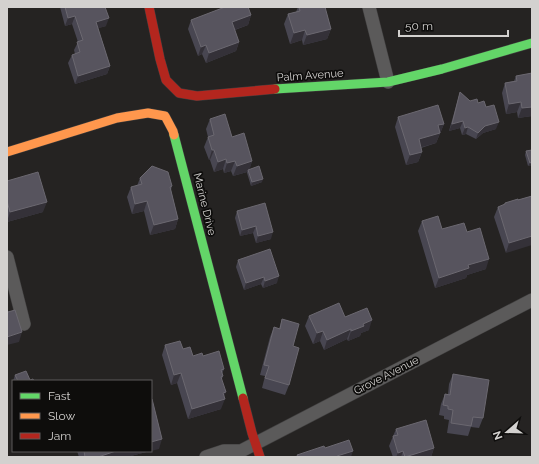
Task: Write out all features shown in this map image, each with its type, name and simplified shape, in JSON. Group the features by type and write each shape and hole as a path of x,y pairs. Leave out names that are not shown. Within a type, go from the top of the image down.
{"street":[{"name":"Palm Avenue","path":"149,7 166,80 179,93 197,96 388,82 442,69 532,43"},
{"path":"369,7 388,82"},
{"name":"Marine Drive","path":"7,152 117,118 148,112 165,116 173,131 252,433 260,457"},
{"path":"7,257 24,324"},
{"name":"Grove Avenue","path":"206,457 224,451 239,454 256,443 532,300"}],"building":[{"path":"65,7 105,7 109,18 96,22 110,66 78,76 72,55 80,52 77,42 83,40 75,16 68,18"},
{"path":"225,7 248,7 251,15 232,22 239,42 209,53 206,45 201,47 191,20"},
{"path":"299,7 325,7 331,29 307,35 305,30 294,33 288,14 300,11"},
{"path":"532,73 532,107 522,108 521,102 509,104 505,83 517,81 516,76"},
{"path":"460,92 470,101 477,99 478,103 484,101 486,107 494,105 499,122 485,126 478,133 468,127 465,128 463,121 452,124"},
{"path":"438,105 444,124 438,125 440,133 419,139 422,152 410,155 398,117"},
{"path":"225,114 232,137 244,133 252,161 237,166 235,161 227,163 226,159 218,162 208,137 214,135 210,119"},
{"path":"532,150 532,162 530,163 526,151"},
{"path":"152,166 168,172 178,219 154,225 147,201 135,204 131,187 142,184 140,178"},
{"path":"259,166 263,179 252,182 248,170"},
{"path":"38,172 47,202 10,212 7,201 7,181"},
{"path":"532,196 532,236 509,243 498,207 505,203"},
{"path":"265,203 273,232 258,236 256,226 242,230 237,211"},
{"path":"438,216 442,229 464,223 467,232 480,228 489,259 468,265 469,268 439,278 422,221"},
{"path":"270,249 279,276 265,281 264,277 246,283 238,260"},
{"path":"339,303 345,317 367,308 372,320 363,324 364,326 351,331 351,329 327,340 323,331 317,333 309,316"},
{"path":"7,310 8,312 15,310 22,332 7,337"},
{"path":"282,319 299,324 293,346 299,348 289,385 265,378 269,366 264,365 274,327 280,329"},
{"path":"180,341 183,349 190,347 193,356 202,353 203,356 219,351 224,369 221,370 223,376 221,377 226,392 223,393 225,399 192,409 181,373 174,375 165,345"},
{"path":"26,371 30,380 18,380 15,375"},
{"path":"453,374 489,380 483,418 473,417 471,426 451,423 453,410 448,409 448,406 443,405 445,394 450,395"},
{"path":"152,399 162,439 152,442"},
{"path":"426,420 434,448 405,457 403,451 398,453 393,436 398,435 396,429"},
{"path":"349,440 353,451 337,457 298,457 297,455 324,446 325,448"},
{"path":"84,452 113,452 98,457 85,457"}],"traffic: fast":[{"path":"275,89 388,82 442,69 532,43"},
{"path":"174,135 243,398"}],"traffic: slow":[{"path":"7,152 117,118 148,113 165,116 174,135"}],"traffic: jam":[{"path":"149,7 166,80 179,93 197,96 275,89"},
{"path":"243,398 260,457"}]}
